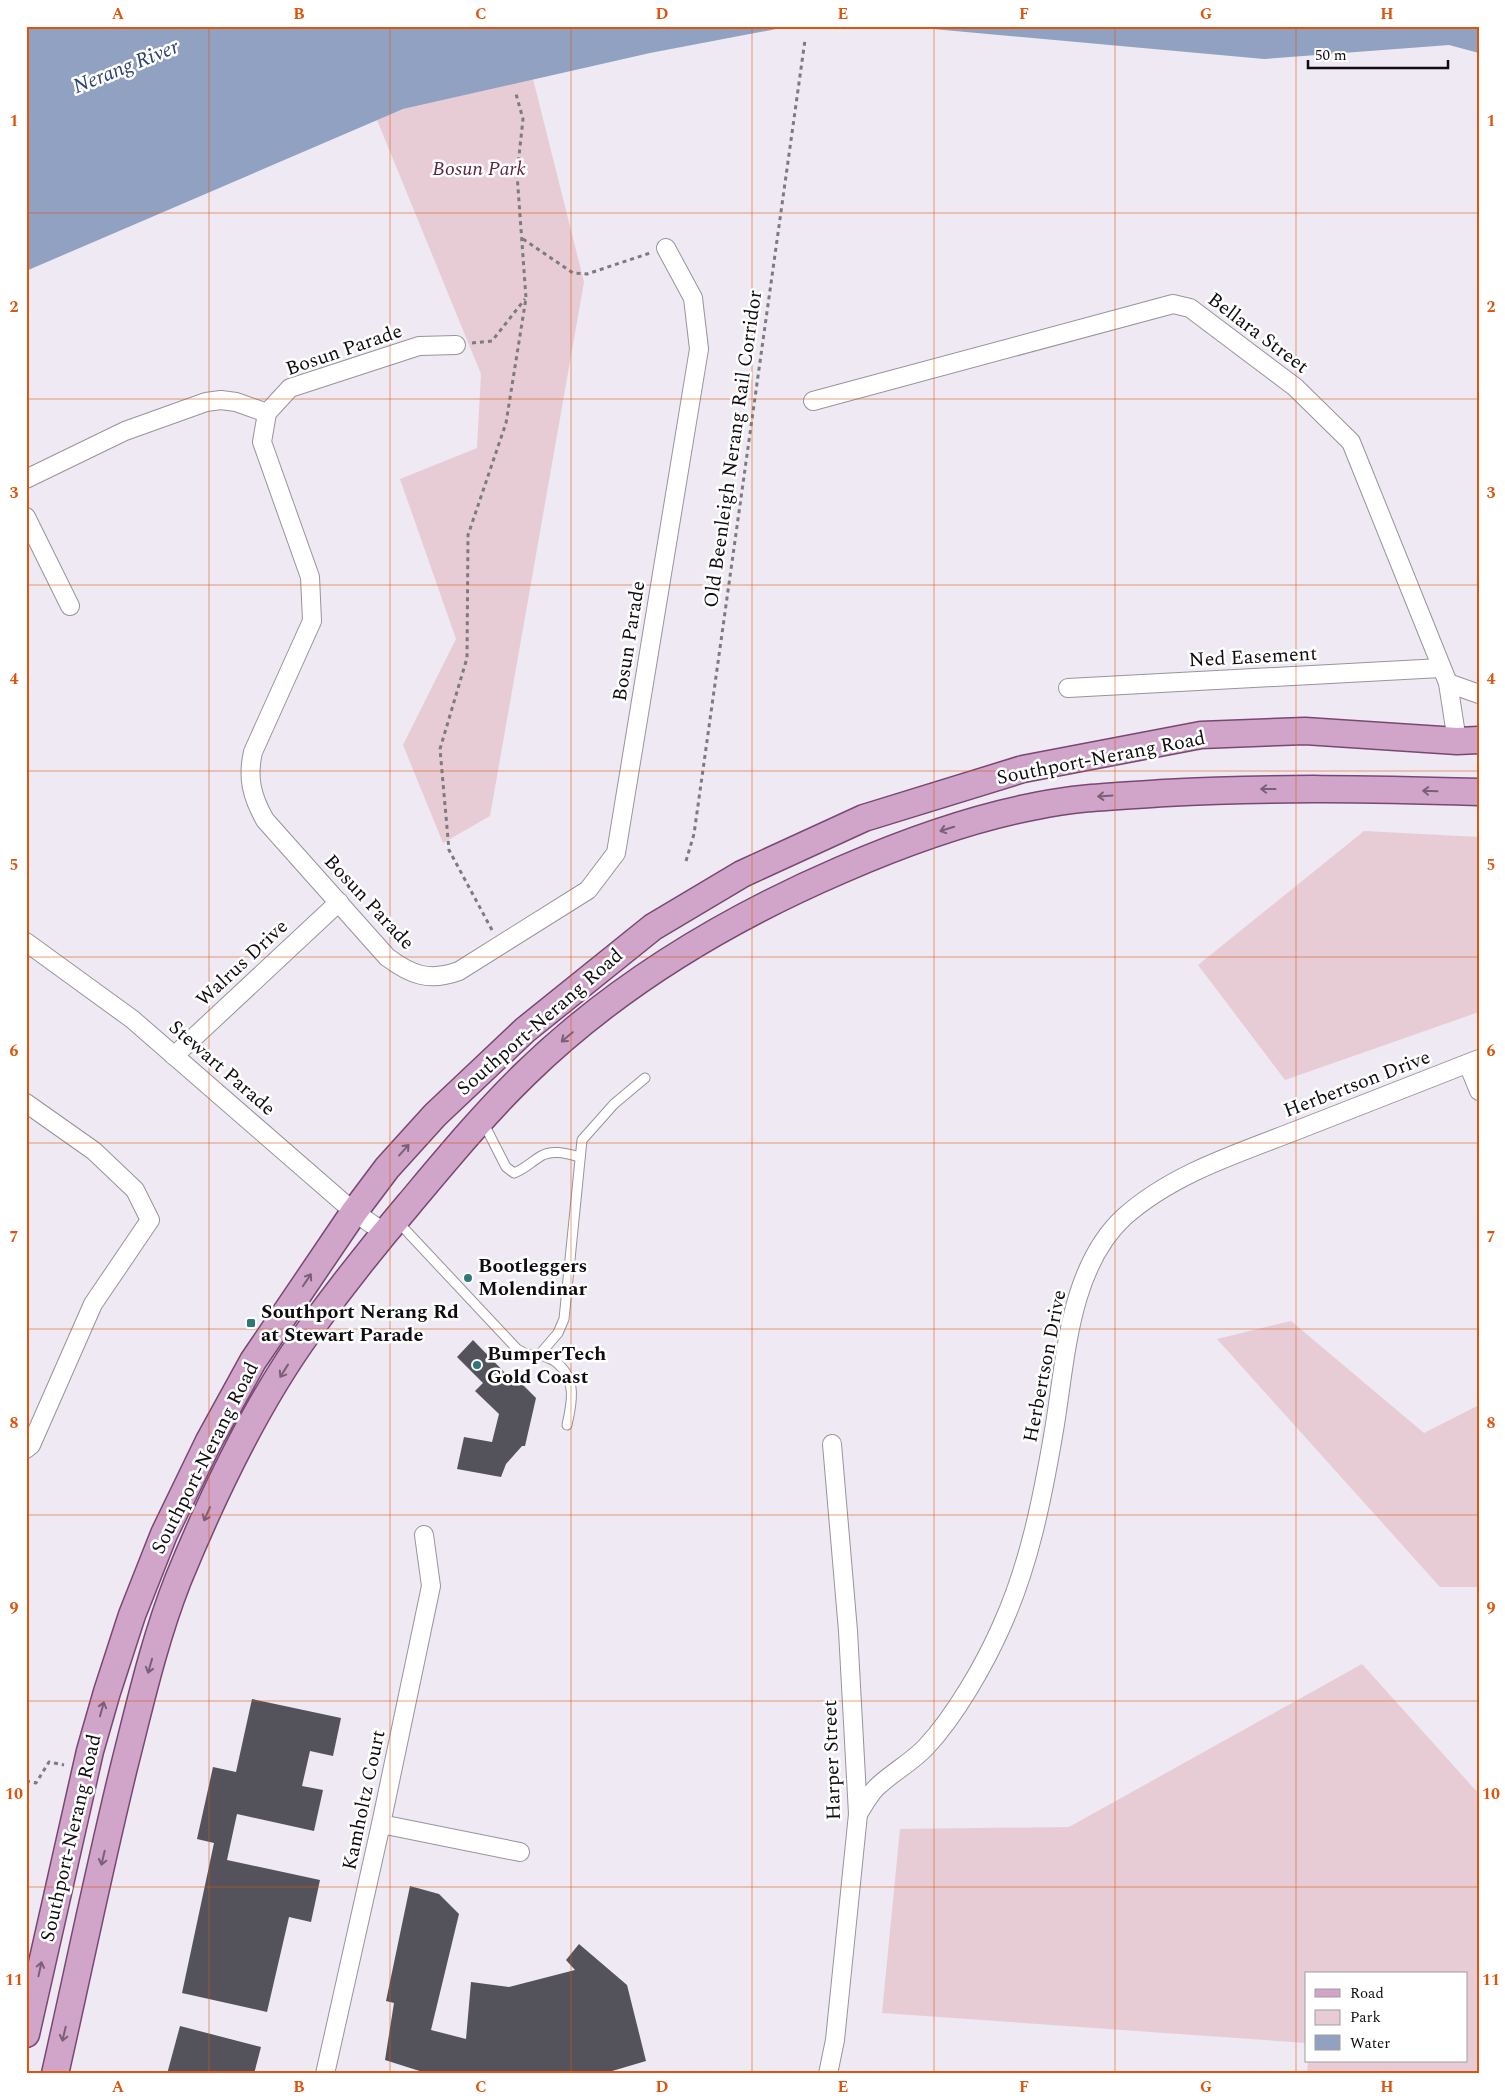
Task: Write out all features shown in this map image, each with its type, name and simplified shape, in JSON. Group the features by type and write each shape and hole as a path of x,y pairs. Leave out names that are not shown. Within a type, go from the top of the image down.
{"main road":[{"name":"Southport-Nerang Road","path":"26,2034 90,1751 132,1616 164,1534 209,1441 253,1361 354,1212 387,1168 435,1114 525,1030 653,927 742,874 864,818 1022,769 1201,735 1305,731 1468,741"},
{"name":"Southport-Nerang Road","path":"55,2074 133,1733 161,1627 177,1583 214,1497 260,1408 306,1335 390,1226 481,1120 524,1075 565,1038 664,963 729,924 796,889 905,842 1031,806 1104,796 1240,789 1479,792"}],"street":[{"name":"Bosun Parade","path":"456,345 419,346 290,388 267,413 262,442 310,577 312,620 253,752 250,766 253,796 265,820 387,956 410,972 444,977 459,972 588,890 616,853 699,349 694,298 666,248"},
{"name":"Bellara Street","path":"813,400 1172,304 1190,308 1295,387 1351,442 1468,741"},
{"path":"26,479 126,431 206,402 221,400 236,402 267,413"},
{"path":"26,517 70,606"},
{"path":"1444,676 1479,694"},
{"name":"Ned Easement","path":"1068,688 1444,676"},
{"name":"Walrus Drive","path":"174,1056 339,902"},
{"name":"Stewart Parade","path":"26,942 132,1019 354,1212 390,1226"},
{"path":"1473,1062 1479,1091"},
{"name":"Herbertson Drive","path":"858,1814 876,1787 904,1766 926,1746 981,1669 1002,1625 1024,1569 1039,1510 1054,1433 1065,1356 1076,1303 1094,1253 1124,1218 1160,1190 1206,1166 1473,1062"},
{"path":"26,1103 94,1151 136,1190 150,1220 93,1304 32,1446 26,1449"},
{"name":"Harper Street","path":"828,2074 835,2040 858,1814 848,1631 832,1444"},
{"name":"Kamholtz Court","path":"325,2074 381,1824 431,1586 424,1534"},
{"path":"381,1824 520,1852"}],"lane":[{"path":"540,1354 558,1333 564,1319 582,1140 586,1133 614,1104 645,1078"},
{"path":"481,1120 506,1167 514,1173 522,1170 543,1155 561,1153 580,1158"},
{"path":"390,1226 517,1349 528,1356 540,1354 558,1363 572,1382 572,1404 567,1425"}],"path":[{"name":"Old Beenleigh Nerang Rail Corridor","path":"686,861 694,834 805,40"},
{"path":"501,946 449,850 440,749 467,658 468,535 506,423 526,298 517,174 523,120 516,94"},
{"path":"522,239 573,273 587,274 666,248"},
{"path":"456,345 492,341 526,298"},
{"path":"26,1781 36,1783 49,1762 65,1765"}],"green space":[{"name":"Bosun Park","path":"533,79 584,282 490,816 443,843 403,745 456,639 400,479 477,448 481,374 377,120 403,109"},
{"path":"1364,831 1479,837 1479,1012 1285,1080 1198,965"},
{"path":"1291,1321 1424,1433 1479,1405 1479,1587 1440,1587 1217,1339"},
{"path":"1362,1664 1479,1794 1479,2074 1307,2074 1308,2062 1468,2062 1468,1972 1305,1972 1305,2043 882,2013 900,1829 1069,1827"}],"water":[{"name":"Nerang River","path":"26,26 792,26 650,53 403,109 26,271"},
{"path":"900,26 1479,26 1479,53 1449,45 1264,59"}],"building":[{"path":"473,1340 514,1382 517,1379 536,1398 525,1446 522,1446 506,1464 501,1477 457,1469 464,1437 492,1442 499,1414 475,1391 483,1383 457,1357"},
{"path":"252,1699 341,1718 333,1756 310,1751 302,1786 323,1790 314,1831 237,1814 227,1860 320,1880 311,1922 289,1917 267,2012 182,1993 214,1843 197,1839 213,1767 236,1772"},
{"path":"410,1886 439,1894 459,1914 431,2030 466,2039 471,1982 509,1987 575,1970 566,1960 579,1944 627,1985 646,2061 602,2074 429,2074 385,2060 394,2003 386,2001"},
{"path":"180,2026 261,2047 254,2074 167,2074"}],"place":[{"name":"Bootleggers Molendinar","path":"468,1278"},
{"name":"Southport Nerang Rd at Stewart Parade","path":"251,1323"},
{"name":"BumperTech Gold Coast","path":"477,1365"}]}
